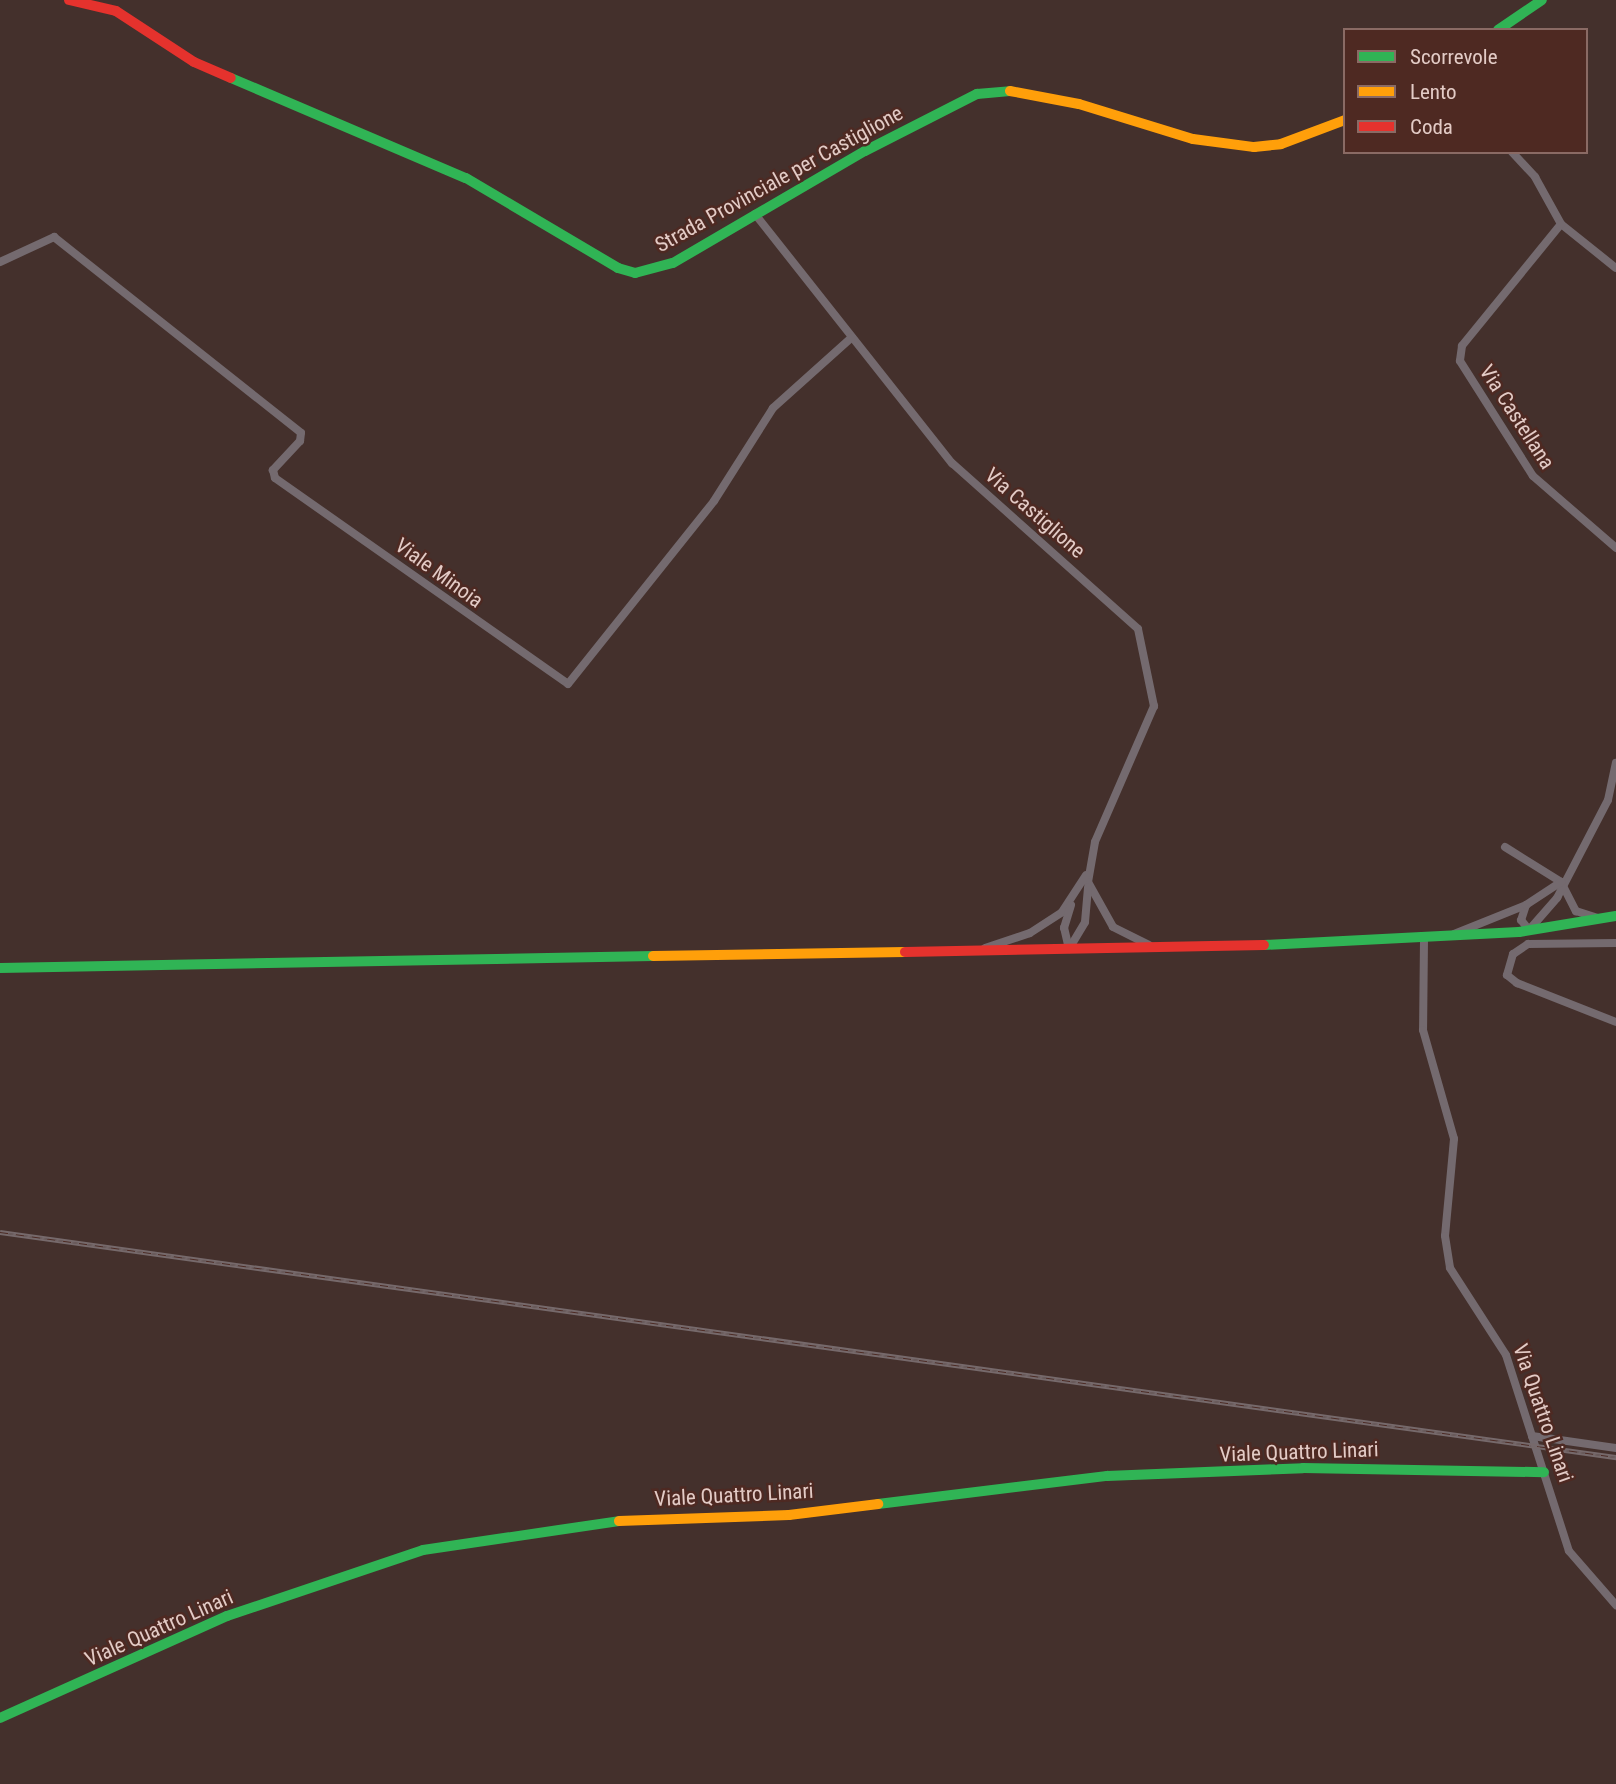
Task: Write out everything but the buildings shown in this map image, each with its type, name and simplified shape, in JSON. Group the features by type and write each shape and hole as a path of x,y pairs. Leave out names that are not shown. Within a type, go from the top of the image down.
{"street":[{"name":"Strada Provinciale per Castiglione","path":"69,0 116,11 194,62 466,178 618,268 635,273 673,263 755,214 958,102 991,91 1079,104 1193,139 1229,145 1281,144 1343,121"},
{"path":"1501,28 1542,0"},
{"path":"1513,154 1535,177 1561,224 1616,268"},
{"name":"Via Castiglione","path":"755,214 952,463 1138,629 1154,706 1095,842 1088,872 1085,922 1069,949"},
{"name":"Via Castellana","path":"1561,224 1462,346 1460,360 1533,476 1616,548"},
{"name":"Viale Minoia","path":"0,262 54,237 301,433 300,441 273,470 275,478 568,684 715,501 773,408 852,337"},
{"path":"1529,930 1549,909 1561,882 1608,800 1616,763"},
{"path":"1505,847 1561,882 1576,911 1601,919"},
{"name":"Via Castiglione","path":"978,950 1030,933 1062,912 1073,899 1088,872"},
{"name":"Via Castiglione","path":"1088,882 1113,927 1158,947"},
{"path":"1445,938 1526,905 1561,882"},
{"name":"Via Castiglione","path":"1069,949 1064,928 1073,899"},
{"path":"1526,905 1521,920 1529,930"},
{"path":"0,968 1424,940 1529,930 1616,916"},
{"name":"Via Quattro Linari","path":"1424,940 1423,1030 1454,1139 1447,1256 1457,1282 1506,1355 1569,1550 1616,1605"},
{"path":"1616,943 1528,944 1513,954 1507,975 1517,983 1616,1022"},
{"path":"1532,1436 1616,1448"},
{"name":"Viale Quattro Linari","path":"0,1718 227,1616 423,1550 464,1541 625,1520 789,1515 1107,1476 1303,1468 1544,1472"}],"railway":[{"path":"0,1232 1616,1457"}],"traffic: fast":[{"path":"1501,28 1542,0"},
{"path":"231,78 466,178 618,268 635,273 673,263 865,151 977,94 1010,91"},
{"path":"1264,945 1519,932 1616,916"},
{"path":"0,968 653,956"},
{"path":"878,1504 1107,1476 1303,1468 1544,1472"},
{"path":"0,1718 227,1616 423,1550 619,1521"}],"traffic: slow":[{"path":"1010,91 1079,104 1193,139 1254,147 1281,144 1343,121"},
{"path":"653,956 905,952"},
{"path":"619,1521 789,1515 878,1504"}],"traffic: jam":[{"path":"69,0 116,11 194,62 231,78"},
{"path":"905,952 1264,945"}]}
